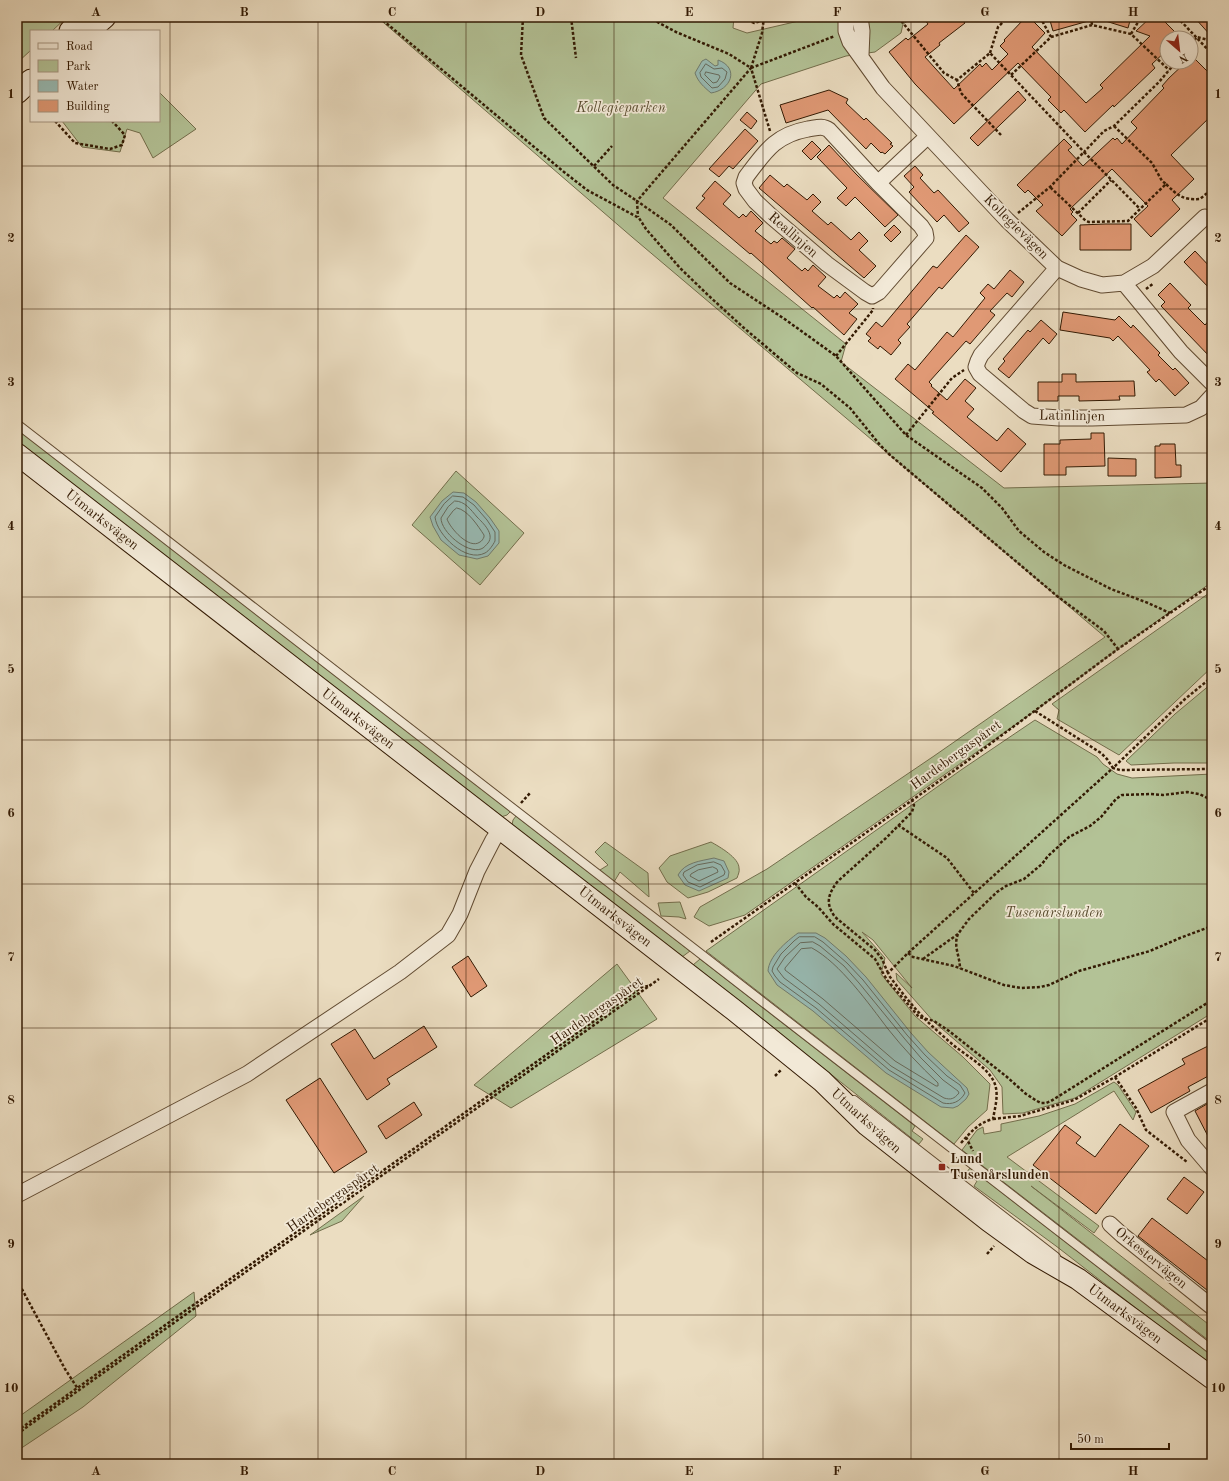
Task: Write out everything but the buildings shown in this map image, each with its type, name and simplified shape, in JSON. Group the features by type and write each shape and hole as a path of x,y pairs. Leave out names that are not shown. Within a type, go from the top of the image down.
{"main road":[{"path":"71,30 86,17"},
{"path":"90,30 105,17"},
{"path":"17,78 30,67"},
{"path":"17,93 30,81"},
{"name":"Utmarksvägen","path":"17,454 734,1010 822,1081 867,1125 989,1221 1033,1253 1078,1279 1212,1378"}],"street":[{"path":"860,17 862,31 861,55"},
{"name":"Kollegievägen","path":"846,24 855,49 861,55 883,88 1008,220 1058,268 1081,279 1102,285 1124,283 1153,266 1205,218"},
{"name":"Reallinjen","path":"821,126 825,127 921,226 925,232 926,238 923,243 879,292 872,296 827,264 772,217 750,195 744,183 746,178 774,142 788,134 821,126"},
{"path":"878,182 928,136"},
{"path":"976,367 982,355 1058,268"},
{"path":"1124,283 1182,352 1212,383"},
{"name":"Latinlinjen","path":"976,367 980,374 1032,416 1092,418 1186,415 1201,408 1212,396"},
{"path":"17,1195 247,1074 406,968 448,935 460,914 477,871 501,828"},
{"path":"1212,1091 1174,1112 1188,1140 1212,1168"},
{"name":"Orkestervägen","path":"1110,1224 1212,1307"}],"lane":[{"path":"17,424 1212,1350"}],"path":[{"path":"379,17 587,190 638,218 680,268 744,328 797,373 821,384 850,408 880,446 890,455 1057,596 1104,631 1118,649"},
{"path":"523,17 521,55 544,118 613,185 671,225 730,283 786,320 836,356 906,435 982,488 1002,508 1019,531 1049,555 1064,565 1111,589 1170,613"},
{"path":"541,17 546,17"},
{"path":"571,17 576,58"},
{"path":"648,17 676,32 729,54 751,68 774,142"},
{"path":"638,218 637,201 751,68 762,33 764,19 754,23 743,17"},
{"path":"898,17 944,73 957,80 961,93 1001,135"},
{"path":"957,80 990,53 998,27 1008,17"},
{"path":"1040,17 1050,37"},
{"path":"1091,17 1092,25"},
{"path":"1131,34 1140,17"},
{"path":"1177,17 1190,30"},
{"path":"751,68 846,24"},
{"path":"1011,75 1050,37 1092,25 1131,34 1159,61"},
{"path":"1199,38 1212,41"},
{"path":"1199,39 1212,54"},
{"path":"990,53 1140,209"},
{"path":"1008,220 1050,187 1104,131 1114,126 1169,70"},
{"path":"56,122 75,143 110,149 122,145 125,135 113,122"},
{"path":"1114,126 1152,163 1166,184 1176,194 1186,199 1200,200 1212,189"},
{"path":"594,166 612,146"},
{"path":"1078,213 1111,180"},
{"path":"1050,187 1086,221 1092,223 1125,221 1132,219 1140,209 1166,184"},
{"path":"836,356 874,310 872,296"},
{"path":"906,435 952,378 964,370 976,367"},
{"name":"Hardebergaspåret","path":"711,942 955,770 1118,649 1212,584"},
{"path":"888,972 1113,768 1185,699 1212,677"},
{"path":"1035,711 1101,753 1107,758 1113,768 1120,770 1212,769"},
{"path":"960,969 960,959 955,942 958,934 969,919 997,892 1006,886 1024,879 1042,864 1048,856 1069,837 1090,826 1101,817 1116,800 1122,796 1151,794 1163,795 1187,792 1199,794 1212,800"},
{"path":"912,800 914,805 912,812 886,838 838,881 831,893 829,904 830,910 835,917 875,950 882,959 890,977 924,1018 989,1074 994,1081 997,1096 993,1119"},
{"path":"898,825 948,858 974,893"},
{"path":"795,884 833,924 875,959 887,980 918,1016 934,1021 949,1031 1026,1094 1041,1103 1046,1103 1212,1000"},
{"path":"908,953 913,957 960,969 1004,985 1021,988 1040,987 1049,985 1079,971 1150,951 1212,926"},
{"path":"923,959 958,934"},
{"name":"Hardebergaspåret","path":"17,1432 659,979"},
{"path":"955,1150 974,1128 984,1121 1020,1116 1074,1100 1115,1077 1212,1017"},
{"path":"1115,1077 1136,1108 1146,1130 1194,1166"},
{"path":"17,1280 78,1389"}],"green space":[{"path":"17,17 67,17 53,30 30,30 30,51 17,63"},
{"name":"Kollegieparken","path":"377,17 734,17 733,28 747,33 816,17 914,17 903,24 901,33 875,52 846,56 761,84 663,198 846,344 841,362 1004,488 1212,483 1212,582 1118,649 1035,711 745,915 709,926 694,917 700,907 767,869 934,756 1105,637 632,237"},
{"path":"160,93 196,129 153,158 140,133 127,129 120,152 82,147 63,122 160,122"},
{"path":"17,429 511,811 507,815 501,817 17,442"},
{"path":"456,471 524,533 480,585 412,525"},
{"path":"1212,591 1212,667 1119,755 1057,719 1059,710 1052,704"},
{"path":"1211,684 1212,763 1131,765 1126,761 1175,714"},
{"name":"Tusenårslunden","path":"1035,720 1097,757 1103,764 1117,774 1132,778 1212,774 1212,1013 1075,1098 1023,1113 1003,1114 1002,1087 990,1070 934,1022 897,980 896,973 912,988 873,940 862,932 885,958 881,974 915,1016 963,1057 990,1084 987,1110 968,1127 954,1144 706,951 961,770"},
{"path":"516,816 690,951 682,957 512,825"},
{"path":"605,842 648,873 649,897 620,872 614,882 600,870 608,865 595,852"},
{"path":"711,842 736,860 739,869 737,878 708,892 688,898 667,882 659,868 670,856"},
{"path":"680,902 686,919 661,916 658,903"},
{"path":"700,959 915,1126 912,1131 923,1139 919,1144 693,965"},
{"path":"617,964 657,1019 511,1108 474,1085"},
{"path":"1114,1082 1118,1085 1136,1112 1133,1120 1114,1091 1007,1157 1099,1226 1094,1233 1031,1186 1212,1327 1212,1343 962,1150 977,1130 983,1127 984,1134 1001,1131 1001,1124 1039,1116 1075,1104"},
{"path":"970,1168 1212,1355 1212,1367 1056,1246 974,1186 977,1181 966,1173"},
{"path":"364,1196 342,1221 310,1235"},
{"path":"194,1292 196,1316 83,1407 17,1451 17,1418"}],"water":[{"path":"706,59 715,66 718,65 718,60 729,68 731,73 728,83 724,88 711,93 700,82 695,73 702,61"},
{"path":"453,492 464,493 476,502 499,531 499,543 488,556 477,559 459,555 441,540 433,526 430,517 442,501"},
{"path":"714,858 724,861 729,872 728,878 699,891 685,885 678,875 685,867 689,865"},
{"path":"798,933 816,933 825,938 846,956 866,977 928,1052 967,1088 969,1094 966,1099 958,1106 953,1108 941,1107 886,1073 813,1011 777,985 768,971 771,960 788,941"}],"place":[{"name":"Lund Tusenårslunden","path":"942,1167"}]}
